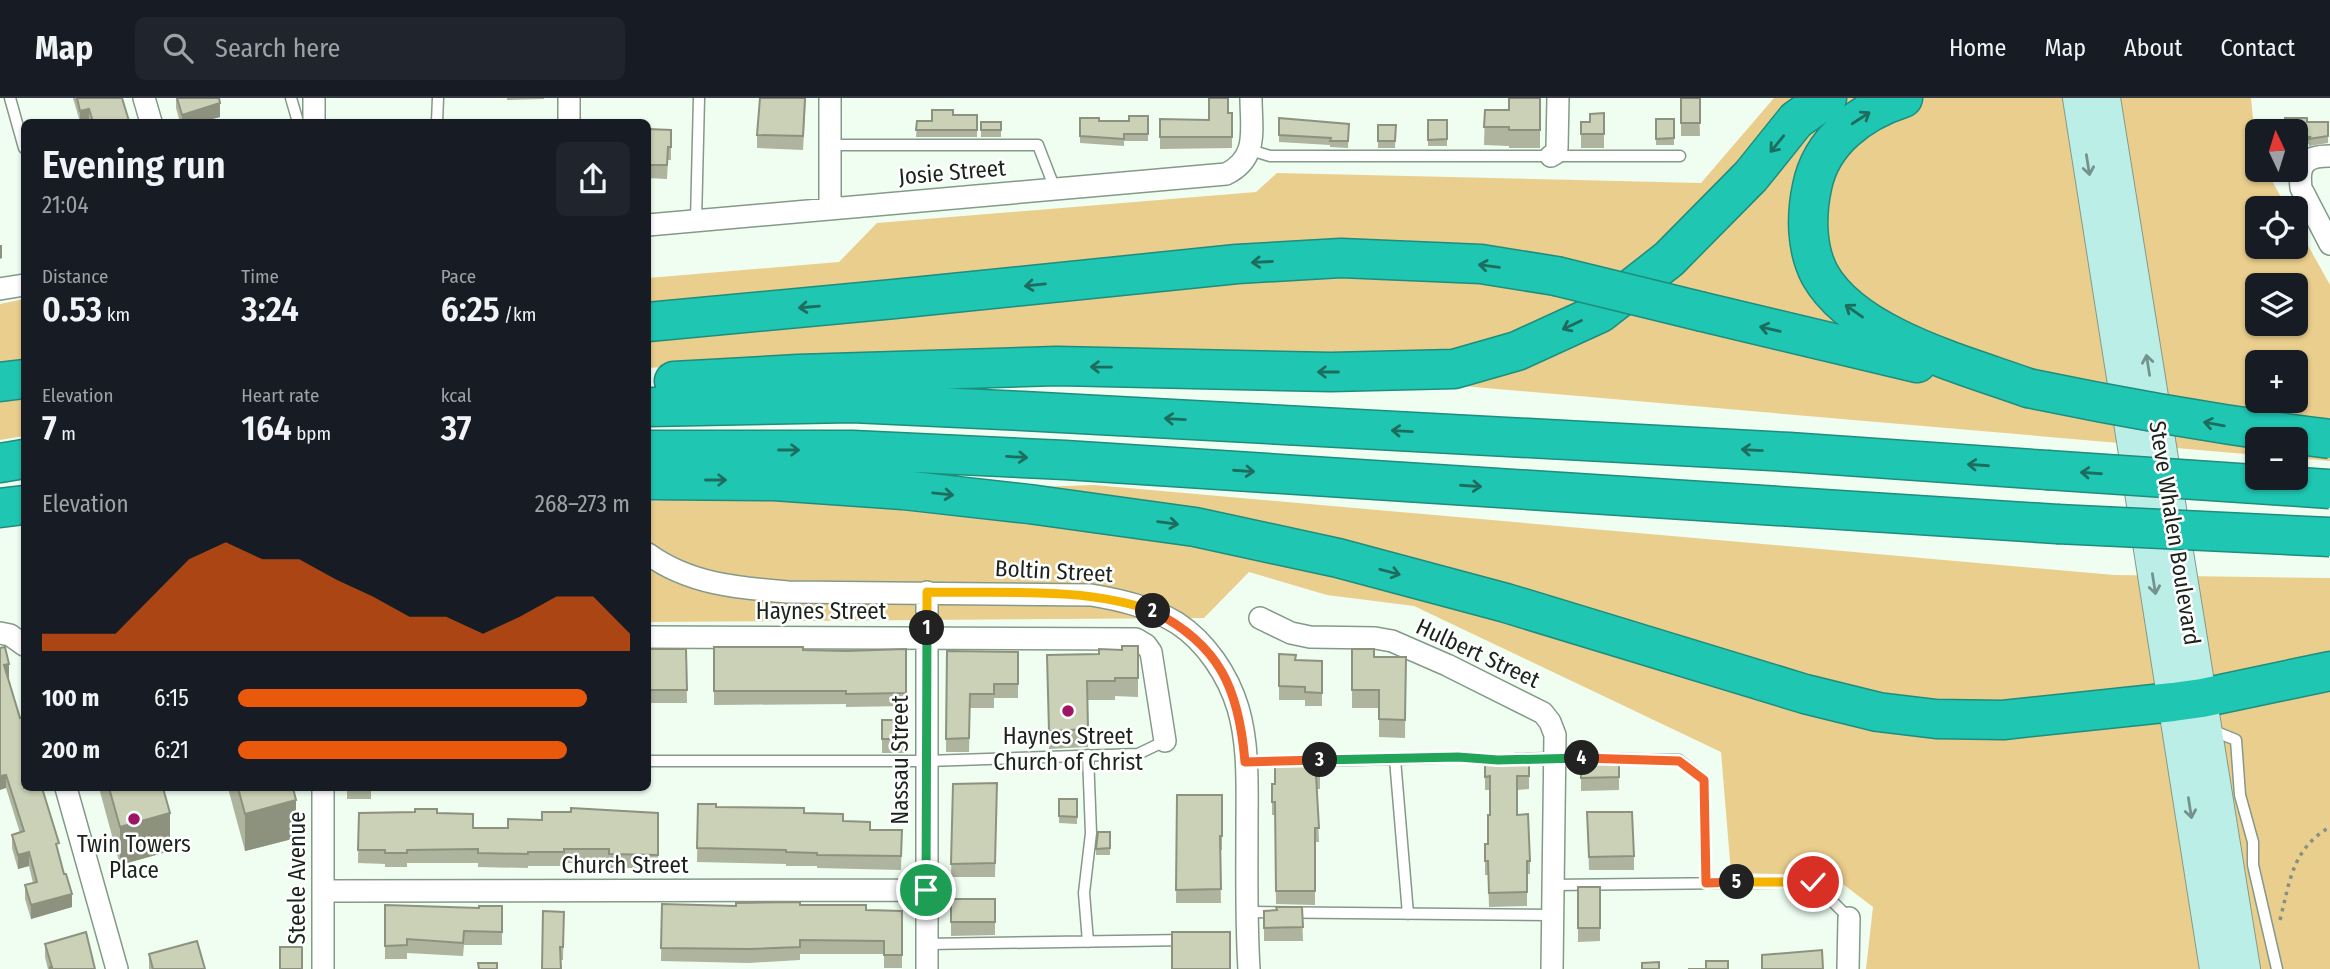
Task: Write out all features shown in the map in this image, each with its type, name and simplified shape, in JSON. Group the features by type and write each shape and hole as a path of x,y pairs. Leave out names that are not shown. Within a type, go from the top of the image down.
{"highway":[{"path":"651,383 798,374 1057,366 1331,372 1454,369 1517,351 1600,313 1669,259 1751,176 1796,120 1827,98"},
{"path":"1903,98 1856,119 1833,141 1815,173 1808,204 1808,241 1820,275 1840,300 1879,329 1922,351 2028,388"},
{"path":"651,322 1237,264 1341,258 1481,264 1556,276 1891,358 2134,410 2330,439"},
{"path":"0,382 21,379"},
{"path":"651,407 852,403 997,410 1775,451 2330,489"},
{"path":"651,450 852,450 1039,458 2057,524 2330,537"},
{"path":"0,463 21,460"},
{"path":"651,480 774,481 904,490 1195,527 1338,558 1493,599 1805,694 1878,712 1936,719 2003,720 2194,709 2330,671"},
{"path":"0,508 21,505"},
{"path":"0,525 21,523"}],"street":[{"path":"144,98 150,119"},
{"path":"313,119 314,98"},
{"path":"569,98 569,119"},
{"path":"830,98 830,209"},
{"path":"1250,150 1251,98"},
{"path":"1551,156 1556,153 1557,148 1558,98"},
{"name":"Steve Whalen Boulevard","path":"2078,98 2194,709 2223,921 2215,969"},
{"name":"Steve Whalen Boulevard","path":"2105,98 2223,921 2245,969"},
{"name":"Josie Street","path":"651,225 1226,174 1238,168 1247,159 1250,150"},
{"path":"2330,156 2315,156 2307,160 2302,167 2300,181 2301,188 2330,244"},
{"path":"0,289 21,286"},
{"name":"Boltin Street","path":"651,556 683,574 742,589 788,592 1091,595 1122,601 1177,623 1198,640 1215,661 1230,686 1238,709 1245,762 1247,912 1241,940 1249,969"},
{"name":"Nassau Street","path":"927,592 927,969"},
{"name":"Hulbert Street","path":"1260,618 1291,633 1310,637 1375,638 1392,641 1543,713 1555,735 1552,969"},
{"name":"Haynes Street","path":"651,637 1136,639 1151,652 1165,741"},
{"path":"67,791 117,969"},
{"name":"Steele Avenue","path":"323,791 323,969"},
{"name":"Church Street","path":"324,891 926,890"},
{"path":"1848,969 1849,918"}],"lane":[{"path":"10,98 21,137"},
{"path":"291,98 297,119"},
{"path":"437,119 438,98"},
{"path":"696,221 699,98"},
{"path":"829,145 1038,145 1055,189"},
{"path":"1250,150 1270,156 1680,156"},
{"path":"2194,709 2236,740 2239,795 2253,842 2253,865 2277,969"},
{"path":"651,761 926,761 1138,754 1165,741"},
{"path":"1088,755 1091,833 1084,893 1088,942"},
{"path":"1245,762 1458,757 1498,760 1554,758 1679,761 1704,780 1706,883"},
{"path":"1395,759 1408,914"},
{"path":"1552,885 1813,882 1849,918"},
{"path":"1247,912 1551,915"},
{"path":"927,944 1194,940"}],"path":[{"path":"2270,940 2279,925 2300,854 2314,836 2330,827"}],"shaded area":[{"path":"1774,98 2251,98 2253,119 2245,119 2245,182 2273,182 2280,196 2245,196 2245,259 2308,259 2308,246 2330,285 2330,461 2308,459 2308,427 2245,427 2245,454 1014,347 651,368 651,278 839,262 877,223 1256,192 1277,173 1701,183"},
{"path":"21,300 21,436 0,440 0,304"},
{"path":"1094,485 2114,575 2330,578 2330,969 1866,969 1873,907 1831,875 1731,873 1721,752 1414,606 1327,595 1249,572 1204,618 651,622 651,501"}],"building":[{"path":"77,98 122,98 128,119 92,119 89,109 80,111"},
{"path":"177,98 219,98 220,103 182,115"},
{"path":"760,98 805,98 803,136 757,135"},
{"path":"1209,98 1228,98 1228,113 1232,113 1232,137 1160,137 1160,119 1209,120"},
{"path":"1509,98 1540,98 1540,130 1484,127 1485,110 1509,110"},
{"path":"1681,98 1700,98 1700,123 1681,123"},
{"path":"932,110 953,110 953,115 977,115 977,130 916,130 917,121 932,121"},
{"path":"1604,113 1604,134 1581,134 1581,122 1590,122 1590,114"},
{"path":"1129,116 1148,116 1148,134 1124,134 1124,139 1080,136 1080,118 1129,121"},
{"path":"1279,118 1349,124 1348,141 1279,135"},
{"path":"1656,119 1674,119 1674,138 1656,139"},
{"path":"1428,120 1447,120 1447,139 1428,140"},
{"path":"981,122 1001,122 1001,130 981,130"},
{"path":"2308,122 2328,122 2328,136 2309,139"},
{"path":"1378,125 1396,125 1395,141 1378,141"},
{"path":"651,129 671,130 667,165 651,165"},
{"path":"1122,646 1138,646 1138,678 1087,681 1088,729 1049,731 1047,655 1099,654 1099,649 1122,650"},
{"path":"5,647 9,664 4,665 21,718 21,791 43,791 59,843 56,844 64,874 72,894 31,905 25,885 37,882 29,852 18,855 12,835 24,831 6,775 0,776 0,648"},
{"path":"714,647 803,647 803,650 846,651 906,649 906,693 714,691"},
{"path":"651,649 686,649 687,690 651,690"},
{"path":"1352,649 1374,649 1374,657 1406,657 1405,720 1379,719 1379,690 1352,690"},
{"path":"947,651 1018,652 1018,684 994,684 994,694 970,694 969,738 946,739"},
{"path":"1279,654 1296,655 1295,660 1322,661 1322,693 1305,692 1305,687 1279,686"},
{"path":"882,720 906,720 906,739 882,739"},
{"path":"1320,757 1320,775 1316,775 1319,828 1315,828 1315,891 1276,891 1275,802 1272,802 1275,758"},
{"path":"1529,758 1529,776 1517,776 1517,815 1528,814 1530,861 1527,861 1527,892 1489,893 1485,844 1488,844 1490,776 1485,777 1485,759"},
{"path":"1619,760 1619,777 1581,778 1581,761"},
{"path":"997,783 995,863 951,864 953,784"},
{"path":"110,791 164,791 170,813 120,827"},
{"path":"239,791 294,791 296,800 245,814"},
{"path":"1177,795 1222,795 1221,889 1176,890"},
{"path":"1059,799 1077,799 1077,817 1059,816"},
{"path":"698,804 716,804 716,807 804,808 804,813 843,814 843,821 870,822 870,830 902,830 901,856 817,855 786,850 697,848"},
{"path":"571,808 658,813 658,855 609,854 609,849 564,849 564,852 528,854 478,853 478,849 407,850 407,853 358,850 359,813 437,809 437,813 473,814 473,828 508,828 508,819 542,820 542,812 571,812"},
{"path":"1587,812 1632,812 1634,856 1589,857"},
{"path":"1098,832 1110,832 1110,848 1096,849"},
{"path":"1578,887 1600,887 1600,928 1578,928"},
{"path":"951,899 995,899 995,922 951,922"},
{"path":"800,902 800,905 866,905 866,910 902,911 902,955 884,955 884,941 800,940 800,947 749,949 661,948 662,904 736,906 736,903"},
{"path":"385,905 479,908 502,906 502,932 464,931 463,943 407,939 407,945 385,946"},
{"path":"1276,907 1302,907 1303,927 1264,928 1264,911 1277,910"},
{"path":"543,911 564,912 563,947 560,947 561,969 542,969"},
{"path":"86,932 95,969 50,969 52,967 45,944"},
{"path":"1172,932 1230,932 1230,969 1172,969"},
{"path":"197,941 205,969 153,969 149,954"},
{"path":"280,947 302,947 302,969 280,969"},
{"path":"1822,950 1823,969 1762,969 1762,955"},
{"path":"1706,961 1728,961 1728,969 1706,969"},
{"path":"1659,962 1659,969 1642,969 1642,963"},
{"path":"478,963 497,963 497,969 479,969"}],"place":[{"name":"Haynes Street Church of Christ","path":"1068,711"},
{"name":"Twin Towers Place","path":"134,819"}],"route":[{"path":"926,890 927,592 1091,595 1122,601 1177,623 1198,640 1230,686 1238,709 1245,762 1420,757 1679,761 1704,780 1706,883 1813,882"}]}
